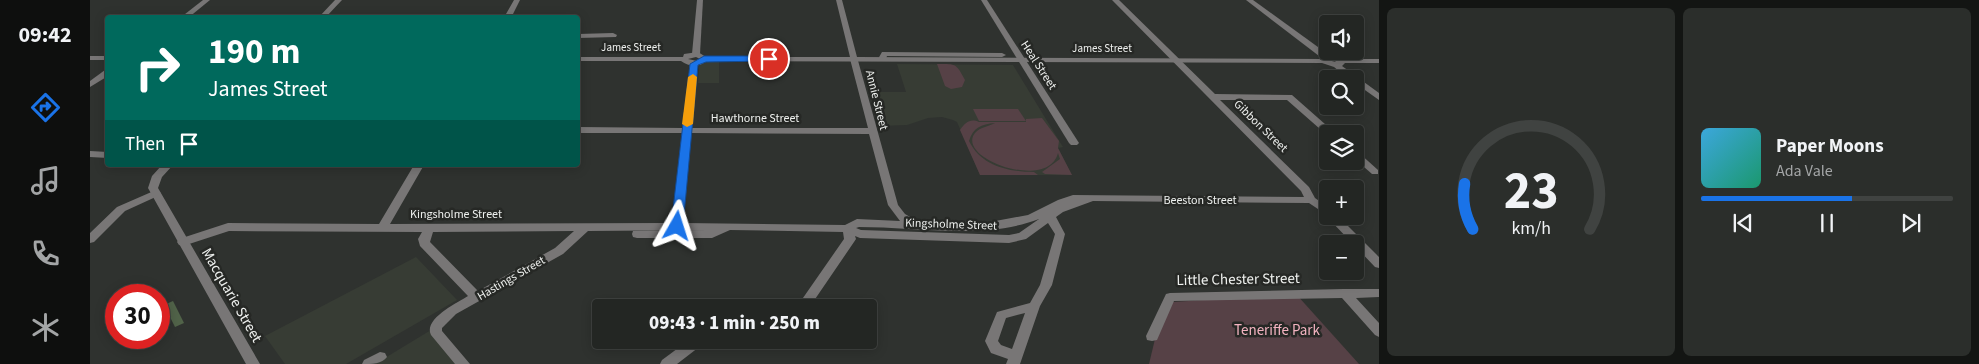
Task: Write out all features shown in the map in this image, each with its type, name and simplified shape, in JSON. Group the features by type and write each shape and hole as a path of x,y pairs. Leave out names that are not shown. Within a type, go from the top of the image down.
{"street":[{"path":"187,15 207,0"},
{"path":"324,15 339,0"},
{"path":"509,15 517,0"},
{"path":"696,54 700,0"},
{"name":"Annie Street","path":"839,0 893,206"},
{"name":"Heal Street","path":"984,0 1074,143"},
{"name":"Gibbon Street","path":"1115,0 1305,189 1311,200 1319,206"},
{"path":"1249,0 1319,55"},
{"path":"580,36 613,36"},
{"path":"696,54 704,59 694,64 686,62 684,59 687,56 696,54"},
{"name":"James Street","path":"882,59 885,54 1002,55"},
{"path":"90,58 105,58"},
{"name":"James Street","path":"580,58 684,59"},
{"name":"James Street","path":"704,59 1319,59"},
{"path":"1328,60 1338,63 1379,61"},
{"path":"1338,63 1345,70"},
{"path":"677,226 694,64"},
{"path":"90,85 105,74"},
{"path":"1364,86 1379,97"},
{"path":"1211,97 1289,97 1321,125"},
{"name":"Hawthorne Street","path":"580,130 872,131"},
{"path":"90,154 105,155"},
{"path":"1364,162 1375,172"},
{"path":"90,239 122,209 156,193 153,188 157,176 166,167"},
{"path":"382,228 418,167"},
{"name":"Macquarie Street","path":"156,193 253,364"},
{"name":"Beeston Street","path":"1046,215 1090,199 1311,200"},
{"path":"882,223 893,206 901,216 914,224"},
{"path":"1034,306 1002,315 991,340 996,348 1014,360 1034,306 1046,285 1060,234 1059,229 1046,215"},
{"name":"Kingsholme Street","path":"184,242 228,227 584,228 732,226 847,229 860,234 1009,239 1022,236 1046,215"},
{"name":"Kingsholme Street","path":"847,229 857,223 974,225 1002,223 1046,215"},
{"path":"1341,225 1379,264"},
{"name":"Kingsholme Street","path":"626,234 712,234 732,226"},
{"path":"429,228 424,243 477,298"},
{"name":"Hastings Street","path":"463,364 435,332 436,326 452,311 559,251 584,228"},
{"path":"808,299 850,239 847,229"},
{"path":"1344,293 1379,332"},
{"name":"Little Chester Street","path":"1152,336 1170,297 1379,293"},
{"path":"667,364 686,349"}],"shaded area":[{"path":"706,62 719,62 719,83 698,83 699,65"},
{"path":"897,64 1013,65 1063,147 1058,148 1072,175 980,175 957,122 942,117 928,118 907,125 878,126 869,92 906,92"},
{"path":"416,257 457,300 346,364 285,364 265,336"},
{"path":"173,301 184,323 175,327 170,317 170,302"},
{"path":"431,330 458,364 375,364"}],"green space":[{"path":"937,64 957,67 965,80 962,87 951,89 945,86"},
{"path":"973,109 1018,109 1026,121 979,121"},
{"path":"1042,118 1059,141 1058,148 1072,175 1045,174 1042,172 1060,159 1058,153 1051,164 1038,170 1005,167 990,161 978,152 972,143 977,131 995,123 986,124 975,130 969,141 974,150 988,162 997,166 1015,171 1034,172 1038,175 980,175 960,130 966,123 970,121 1026,122 1026,119"},
{"name":"Teneriffe Park","path":"1296,294 1359,364 1149,364 1155,339 1173,302"}],"slow traffic":[{"path":"687,124 693,77"}],"route":[{"path":"677,226 694,64 702,62 704,59 769,59"}]}
